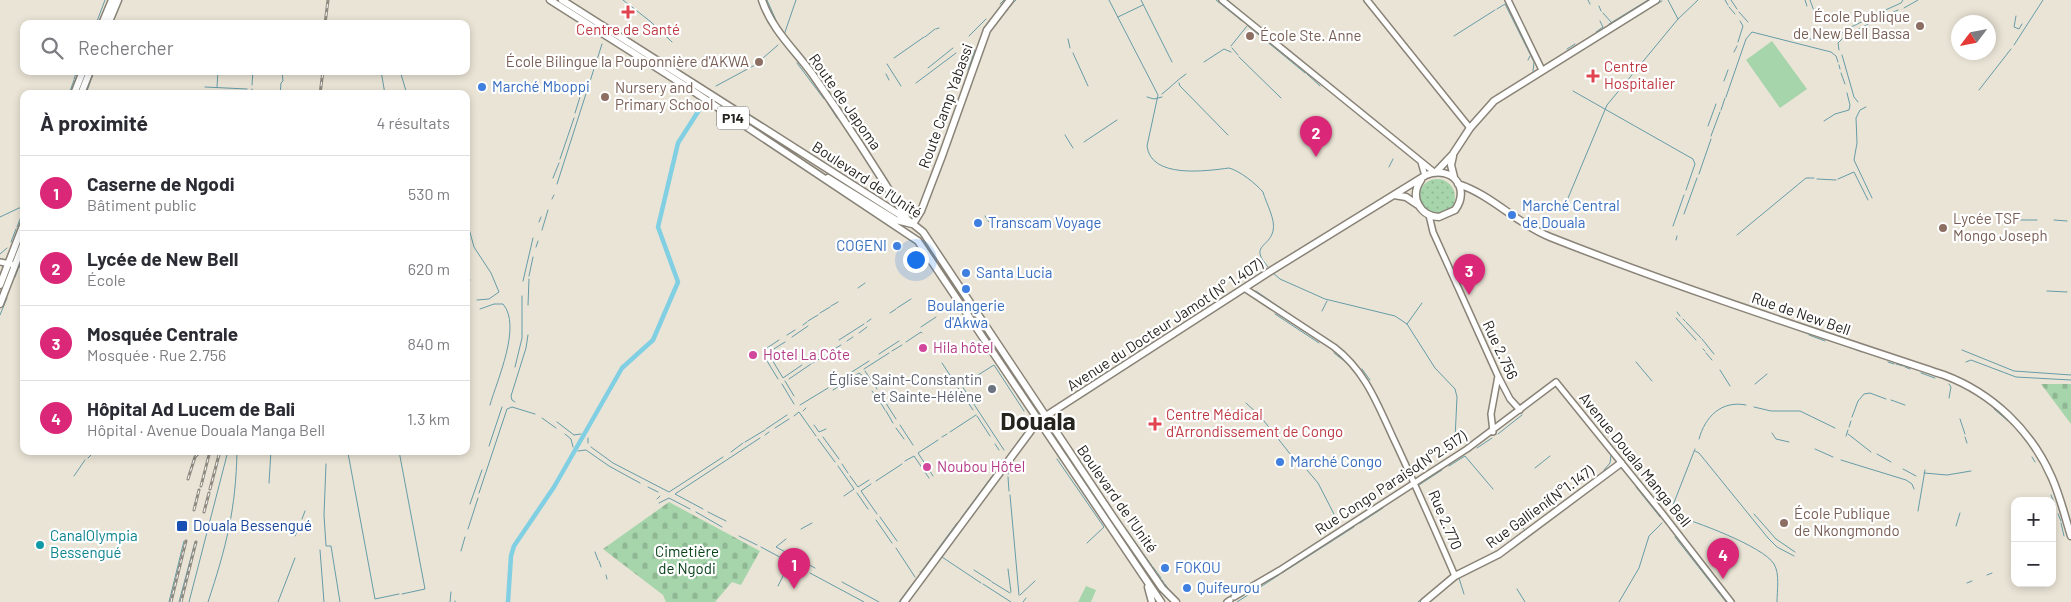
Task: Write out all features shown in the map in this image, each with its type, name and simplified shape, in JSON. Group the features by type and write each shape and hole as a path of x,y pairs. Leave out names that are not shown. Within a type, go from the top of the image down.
{"main road":[{"path":"104,20 112,0"},
{"path":"110,20 118,0"},
{"name":"Boulevard de l'Unité","path":"550,0 695,92 918,241 1147,582"},
{"name":"Boulevard de l'Unité","path":"562,0 911,222 926,236 1044,416 1162,588"},
{"name":"Route de Japoma","path":"762,0 779,34 818,83 911,222"},
{"name":"Route Camp Yabassi","path":"911,222 921,210 987,30 1010,0"},
{"path":"1418,204 1416,192 1423,178 1435,172 1454,154 1470,128 1494,101 1656,0"},
{"path":"76,90 81,75"},
{"path":"83,90 88,75"},
{"path":"1394,195 1418,204 1428,215 1440,217 1454,210 1461,195 1451,165 1454,154"},
{"path":"1435,172 1446,173 1456,182"},
{"path":"824,178 830,178 896,220 911,222"},
{"name":"Avenue du Docteur Jamot (N° 1.407)","path":"904,602 1038,421 1044,416 1271,271 1423,178"},
{"name":"Rue de New Bell","path":"1456,182 1476,191 1523,223 1548,236 1676,284 1952,378 1980,392 2015,422 2039,455 2054,484 2071,536"},
{"path":"0,304 20,237"},
{"path":"0,285 20,249"},
{"name":"Rue Gallieni(N°1.147)","path":"1424,602 1455,576 1499,554 1621,463"},
{"path":"1147,582 1152,602"},
{"name":"P14","path":"1147,582 1161,602"},
{"path":"1162,588 1176,602"},
{"name":"P14","path":"1162,588 1170,602"}],"street":[{"path":"1222,0 1435,172"},
{"path":"1367,0 1470,128"},
{"path":"1508,0 1542,70"},
{"path":"1422,162 1423,178"},
{"name":"Rue 2.756","path":"1428,215 1433,232 1498,376 1510,399 1520,410"},
{"path":"0,262 12,264"},
{"name":"Rue 2.770","path":"1244,288 1326,342 1355,365 1374,397 1455,576"},
{"path":"1493,432 1491,414 1498,376"},
{"name":"Rue Congo Paraiso(N°2.517)","path":"1230,600 1415,484 1493,432 1556,382"},
{"name":"Avenue Douala Manga Bell","path":"1556,382 1731,602"}],"green space":[{"path":"1772,41 1807,89 1780,108 1746,60"},
{"path":"1437,179 1444,180 1450,184 1454,190 1454,204 1450,210 1444,214 1437,215 1430,214 1424,210 1420,204 1419,197 1420,190 1424,184 1430,180"},
{"path":"2041,384 2071,384 2071,424"},
{"name":"Cimetière de Ngodi","path":"669,502 760,551 741,585 732,582 715,602 666,602 663,595 603,549"},
{"path":"1086,586 1096,590 1091,602 1078,602"}],"waterway":[{"path":"98,20 105,0"},
{"path":"114,20 122,0"},
{"path":"623,0 651,22 672,42"},
{"path":"767,0 779,27"},
{"path":"784,35 796,0"},
{"path":"1000,4 1004,0"},
{"path":"1109,0 1158,95 1147,146 1151,157 1158,164 1181,170 1194,171 1229,168 1256,185 1263,192 1274,227 1271,237 1260,251 1263,261 1269,268"},
{"path":"1141,0 1172,62"},
{"path":"1216,0 1242,21"},
{"path":"1588,0 1590,4"},
{"path":"1609,24 1648,0"},
{"path":"1668,0 1678,19"},
{"path":"1563,210 1607,105 1678,19 1698,0"},
{"path":"1725,0 1728,5"},
{"path":"1731,0 1737,9"},
{"path":"1805,0 1807,6"},
{"path":"1810,0 1817,19"},
{"path":"1881,12 1901,3 1903,0"},
{"path":"1904,8 1918,0"},
{"path":"2014,45 2043,0"},
{"path":"1657,4 1662,1"},
{"path":"1004,14 1013,3"},
{"path":"1497,9 1505,4 1534,62 1533,71"},
{"path":"1118,17 1143,5"},
{"path":"1599,6 1601,11"},
{"path":"1729,7 1735,14"},
{"path":"1454,36 1495,10"},
{"path":"1637,16 1646,10"},
{"path":"1876,20 1898,10"},
{"path":"1739,12 1748,22"},
{"path":"1603,13 1611,22"},
{"path":"1849,28 1878,14"},
{"path":"2016,16 2014,27 2019,29 2022,24"},
{"path":"969,36 986,19"},
{"path":"1621,26 1631,20"},
{"path":"1596,32 1603,27 1600,21"},
{"path":"1738,42 1743,26 1740,21"},
{"path":"1843,38 1870,23"},
{"path":"1231,46 1247,26"},
{"path":"1248,26 1305,73"},
{"path":"925,37 935,29"},
{"path":"1828,40 1833,39 1848,29"},
{"path":"1726,97 1746,39 1752,32 1831,52 1836,56 1838,62"},
{"path":"1600,39 1608,34"},
{"path":"894,58 924,37"},
{"path":"1795,37 1802,38"},
{"path":"1068,39 1070,48"},
{"path":"1805,39 1812,39"},
{"path":"1839,50 1838,43 1842,39"},
{"path":"557,184 602,44"},
{"path":"1567,49 1575,44"},
{"path":"716,86 755,65 778,45"},
{"path":"1734,52 1737,46"},
{"path":"928,68 953,48"},
{"path":"1232,48 1238,55"},
{"path":"1204,62 1224,49 1231,52"},
{"path":"1979,90 2011,49"},
{"path":"968,70 975,50"},
{"path":"916,83 956,53"},
{"path":"1073,53 1088,86"},
{"path":"1842,55 1854,97 1858,102"},
{"path":"1528,60 1530,56"},
{"path":"1239,57 1281,98"},
{"path":"797,63 824,99"},
{"path":"887,64 901,86"},
{"path":"1839,65 1840,69"},
{"path":"811,68 830,94"},
{"path":"1724,81 1728,70"},
{"path":"1841,73 1845,84"},
{"path":"886,74 889,80"},
{"path":"1162,94 1186,74"},
{"path":"1307,74 1320,86"},
{"path":"74,79 76,75"},
{"path":"87,90 93,75"},
{"path":"217,87 218,75"},
{"path":"252,85 253,75"},
{"path":"280,90 282,75"},
{"path":"382,75 384,90"},
{"path":"401,75 406,90"},
{"path":"70,90 74,80"},
{"path":"1179,83 1228,135"},
{"path":"205,87 247,89"},
{"path":"1518,90 1523,87"},
{"path":"1573,91 1693,159 1695,164 1686,190"},
{"path":"1824,121 1835,114 1849,110 1850,105 1847,93"},
{"path":"575,113 580,97"},
{"path":"1147,97 1154,99 1162,97"},
{"path":"1721,110 1725,98"},
{"path":"835,100 838,106"},
{"path":"828,104 837,118"},
{"path":"1708,126 1716,104"},
{"path":"508,602 511,556 514,546 554,487 622,368 653,340 678,282 658,227 678,143 701,107"},
{"path":"1866,107 1860,110 1856,118 1857,143 1854,160 1872,198"},
{"path":"1711,136 1720,112"},
{"path":"560,159 574,118"},
{"path":"1084,142 1117,120"},
{"path":"854,129 862,142"},
{"path":"1065,135 1073,148"},
{"path":"1699,174 1711,139"},
{"path":"1389,167 1393,159"},
{"path":"553,178 559,163"},
{"path":"1838,179 1854,172 1868,200"},
{"path":"1684,214 1697,178"},
{"path":"1737,235 1806,178 1814,178"},
{"path":"1817,179 1836,180"},
{"path":"552,199 554,195"},
{"path":"1673,226 1684,195"},
{"path":"0,217 20,208"},
{"path":"542,230 548,210"},
{"path":"985,216 989,222"},
{"path":"539,222 541,217"},
{"path":"17,227 20,219"},
{"path":"2015,220 2037,220"},
{"path":"2054,220 2067,221"},
{"path":"11,242 16,229"},
{"path":"470,232 474,247 491,273 499,292 489,299 477,300"},
{"path":"1676,240 1677,236"},
{"path":"523,281 533,238"},
{"path":"536,247 538,241"},
{"path":"0,254 7,248"},
{"path":"529,276 533,257"},
{"path":"15,277 18,269"},
{"path":"1273,273 1280,279 1325,299 1395,316 1407,324 1435,368 1455,389 1457,397 1455,439"},
{"path":"528,305 529,279"},
{"path":"858,288 865,283"},
{"path":"1256,291 1311,329"},
{"path":"2047,291 2067,292"},
{"path":"515,367 522,338 522,296"},
{"path":"0,315 7,298"},
{"path":"897,308 911,299"},
{"path":"1322,311 1327,301"},
{"path":"831,306 838,302"},
{"path":"1407,324 1422,303"},
{"path":"480,309 494,304 503,304 508,314 510,326 506,353 490,405"},
{"path":"820,313 830,307"},
{"path":"890,313 896,309"},
{"path":"1677,312 1680,316"},
{"path":"1275,314 1319,343"},
{"path":"808,321 818,315"},
{"path":"921,327 936,317"},
{"path":"1676,318 1696,340"},
{"path":"867,322 871,319"},
{"path":"803,325 807,322"},
{"path":"1686,322 1701,338"},
{"path":"839,340 864,324"},
{"path":"792,337 808,326"},
{"path":"859,333 867,327"},
{"path":"787,335 795,330"},
{"path":"906,342 922,333"},
{"path":"1826,333 1841,337"},
{"path":"515,402 511,396 526,348 528,335"},
{"path":"1809,335 1825,341"},
{"path":"847,341 853,337"},
{"path":"1702,339 1714,354"},
{"path":"764,350 779,340"},
{"path":"879,354 899,341"},
{"path":"769,352 785,342"},
{"path":"828,353 841,345"},
{"path":"892,351 902,345"},
{"path":"1093,381 1147,347"},
{"path":"1854,349 1862,352"},
{"path":"1962,350 2014,371 2071,375"},
{"path":"768,353 783,378 802,365"},
{"path":"807,362 820,353"},
{"path":"864,369 889,353"},
{"path":"1334,353 1348,364 1356,374"},
{"path":"1706,353 1712,360"},
{"path":"764,356 778,379"},
{"path":"813,363 824,356"},
{"path":"1966,362 1971,360 2016,377 2071,380"},
{"path":"844,377 869,361"},
{"path":"1636,362 1652,381"},
{"path":"1888,362 1894,364"},
{"path":"942,363 955,383"},
{"path":"789,379 811,364"},
{"path":"1896,364 1903,366"},
{"path":"962,385 994,365 1024,411"},
{"path":"1905,367 1910,369"},
{"path":"1362,369 1370,380"},
{"path":"1720,370 1730,386"},
{"path":"865,371 877,389"},
{"path":"833,390 859,373 869,385"},
{"path":"1921,373 1935,378"},
{"path":"1755,384 1767,374"},
{"path":"830,386 841,379"},
{"path":"785,381 794,396"},
{"path":"782,384 794,404"},
{"path":"1949,384 1951,387 1949,398"},
{"path":"962,386 1004,450"},
{"path":"800,405 828,388"},
{"path":"958,388 966,399"},
{"path":"1056,413 1096,388"},
{"path":"872,391 875,395"},
{"path":"1852,417 1858,401 1864,394 1870,393 1886,399"},
{"path":"1376,394 1382,406"},
{"path":"882,397 896,419"},
{"path":"879,400 885,410"},
{"path":"1891,400 1905,405"},
{"path":"1246,403 1260,416 1295,460"},
{"path":"969,404 973,410"},
{"path":"1699,439 1705,424 1715,412 1729,405 1746,405"},
{"path":"489,446 502,407"},
{"path":"479,493 507,409 512,407 535,414"},
{"path":"1754,407 1771,411 1800,411 1835,428"},
{"path":"803,411 806,408"},
{"path":"1994,409 2008,421"},
{"path":"886,411 893,423"},
{"path":"1384,411 1400,445"},
{"path":"794,416 799,412 816,436"},
{"path":"766,429 787,415"},
{"path":"950,432 976,415"},
{"path":"1498,434 1522,415"},
{"path":"977,416 990,436"},
{"path":"542,418 556,428"},
{"path":"775,428 789,419"},
{"path":"1960,419 1965,434"},
{"path":"1849,427 1851,421"},
{"path":"557,422 574,435 581,434"},
{"path":"814,425 819,432 826,429"},
{"path":"900,425 913,445"},
{"path":"896,428 904,439"},
{"path":"1009,454 1028,428"},
{"path":"745,442 765,430"},
{"path":"1846,436 1848,430"},
{"path":"765,435 769,432"},
{"path":"1772,433 1776,439 1789,442"},
{"path":"565,434 571,439 573,447"},
{"path":"942,437 947,434"},
{"path":"1848,434 1871,452"},
{"path":"823,437 839,459"},
{"path":"1965,437 1967,443"},
{"path":"588,438 588,443"},
{"path":"703,509 675,494 760,438"},
{"path":"1477,448 1492,438"},
{"path":"818,439 835,462"},
{"path":"933,476 918,453 938,440"},
{"path":"1609,442 1647,490"},
{"path":"731,452 743,443"},
{"path":"995,444 999,450"},
{"path":"591,447 613,463 669,492 723,457"},
{"path":"1673,514 1673,505 1695,449"},
{"path":"1815,449 1833,457"},
{"path":"578,451 586,450 609,466 640,483"},
{"path":"1695,451 1699,453 1768,538 1777,547 1794,556"},
{"path":"1877,454 1891,462"},
{"path":"88,458 91,455"},
{"path":"189,602 227,455"},
{"path":"208,602 229,528 235,491 237,455"},
{"path":"269,483 271,455"},
{"path":"348,455 375,599 399,594"},
{"path":"400,455 425,589 402,594"},
{"path":"1604,470 1610,463 1611,455"},
{"path":"905,461 914,456 929,478"},
{"path":"1449,466 1465,456 1493,489"},
{"path":"1535,468 1550,456"},
{"path":"2032,457 2035,462"},
{"path":"1057,459 1104,527 1087,543"},
{"path":"74,476 85,460"},
{"path":"961,518 1004,460"},
{"path":"1841,460 1906,480 1912,484 1914,489"},
{"path":"326,464 324,515 326,546 331,546 340,602"},
{"path":"842,464 848,473"},
{"path":"876,481 902,464"},
{"path":"1008,474 1010,464"},
{"path":"838,466 854,489 844,496"},
{"path":"1903,469 1916,476"},
{"path":"470,504 482,470"},
{"path":"1307,470 1318,483 1334,514"},
{"path":"1419,485 1442,470"},
{"path":"1918,511 1925,470"},
{"path":"1924,473 1947,475 1971,471"},
{"path":"850,476 858,487 869,480"},
{"path":"1008,477 1009,491"},
{"path":"1091,479 1111,507"},
{"path":"871,484 861,491 877,514"},
{"path":"991,489 995,484"},
{"path":"648,487 658,492"},
{"path":"1636,487 1660,517"},
{"path":"1569,498 1579,490"},
{"path":"857,493 868,509"},
{"path":"984,500 988,494"},
{"path":"1010,495 1019,595"},
{"path":"657,499 660,496"},
{"path":"468,529 478,498"},
{"path":"659,503 669,498 690,509"},
{"path":"1566,508 1576,500"},
{"path":"973,513 979,506"},
{"path":"1360,523 1383,508"},
{"path":"302,519 305,511"},
{"path":"696,512 722,527"},
{"path":"708,512 726,521"},
{"path":"1956,526 1960,513"},
{"path":"1754,514 1776,539 1795,552"},
{"path":"2058,514 2061,521"},
{"path":"1334,515 1339,524"},
{"path":"1673,515 1743,542 1767,557 1774,564 1777,572 1777,602"},
{"path":"880,517 897,541"},
{"path":"876,520 892,543"},
{"path":"1540,528 1549,521"},
{"path":"1518,522 1524,529"},
{"path":"801,529 812,523"},
{"path":"920,572 957,523"},
{"path":"955,539 967,523"},
{"path":"1619,602 1639,568 1649,536 1662,523"},
{"path":"2061,523 2064,536"},
{"path":"1282,573 1354,527"},
{"path":"1126,529 1152,566"},
{"path":"295,536 298,530"},
{"path":"739,536 757,545"},
{"path":"461,551 465,537"},
{"path":"1675,537 1726,602"},
{"path":"786,539 776,547 815,568"},
{"path":"169,602 184,541"},
{"path":"179,602 195,542"},
{"path":"761,547 802,569"},
{"path":"896,548 915,577"},
{"path":"320,550 324,602"},
{"path":"595,552 598,560"},
{"path":"942,557 981,583"},
{"path":"278,602 295,558"},
{"path":"599,561 601,567"},
{"path":"1153,567 1161,578"},
{"path":"1008,569 1011,592"},
{"path":"974,570 991,581"},
{"path":"810,573 864,602"},
{"path":"1987,575 1992,573"},
{"path":"778,586 784,574 791,577"},
{"path":"606,575 607,579"},
{"path":"1237,602 1279,575"},
{"path":"899,602 917,578"},
{"path":"1459,578 1464,594"},
{"path":"908,602 925,580"},
{"path":"1020,595 1035,581"},
{"path":"1967,583 1972,581"},
{"path":"842,582 879,602"},
{"path":"992,582 1010,593"},
{"path":"1433,590 1443,582"},
{"path":"983,584 1011,602"},
{"path":"1165,584 1169,590"},
{"path":"1517,589 1525,602"},
{"path":"450,602 451,592"},
{"path":"1023,602 1026,598"}],"railway":[{"path":"326,20 328,0"},
{"path":"321,90 322,75"},
{"path":"188,479 197,455"},
{"path":"201,486 209,455"},
{"path":"210,489 219,455"},
{"path":"194,510 199,490"},
{"path":"204,512 209,493"},
{"path":"171,602 186,541"},
{"path":"181,602 196,542"}],"place":[{"name":"Centre de Santé","path":"628,12"},
{"name":"École Publique de New Bell Bassa","path":"1920,26"},
{"name":"École Ste. Anne","path":"1250,36"},
{"name":"École Bilingue la Pouponnière d'AKWA","path":"759,62"},
{"name":"Centre Hospitalier","path":"1593,76"},
{"name":"Marché Mboppi","path":"482,87"},
{"name":"Nursery and Primary School","path":"605,97"},
{"name":"Lycée de New Bell","path":"1316,157"},
{"name":"Marché Central de Douala","path":"1512,215"},
{"name":"Transcam Voyage","path":"978,223"},
{"name":"Lycée TSF Mongo Joseph","path":"1943,228"},
{"name":"COGENI","path":"897,246"},
{"name":"Santa Lucia","path":"966,273"},
{"name":"Boulangerie d'Akwa","path":"966,289"},
{"name":"Mosquée Centrale","path":"1469,295"},
{"name":"Hila hôtel","path":"923,348"},
{"name":"Hotel La Côte","path":"753,355"},
{"name":"Église Saint-Constantin et Sainte-Hélène","path":"992,389"},
{"name":"Centre Médical d'Arrondissement de Congo","path":"1155,424"},
{"name":"Marché Congo","path":"1280,462"},
{"name":"Noubou Hôtel","path":"927,467"},
{"name":"École Publique de Nkongmondo","path":"1784,523"},
{"name":"Douala Bessengué","path":"182,526"},
{"name":"CanalOlympia Bessengué","path":"40,545"},
{"name":"FOKOU","path":"1165,568"},
{"name":"Hôpital Ad Lucem de Bali","path":"1723,579"},
{"name":"Quifeurou","path":"1187,588"},
{"name":"Caserne de Ngodi","path":"794,589"}],"district":[{"name":"Douala","path":"1038,421"}]}
